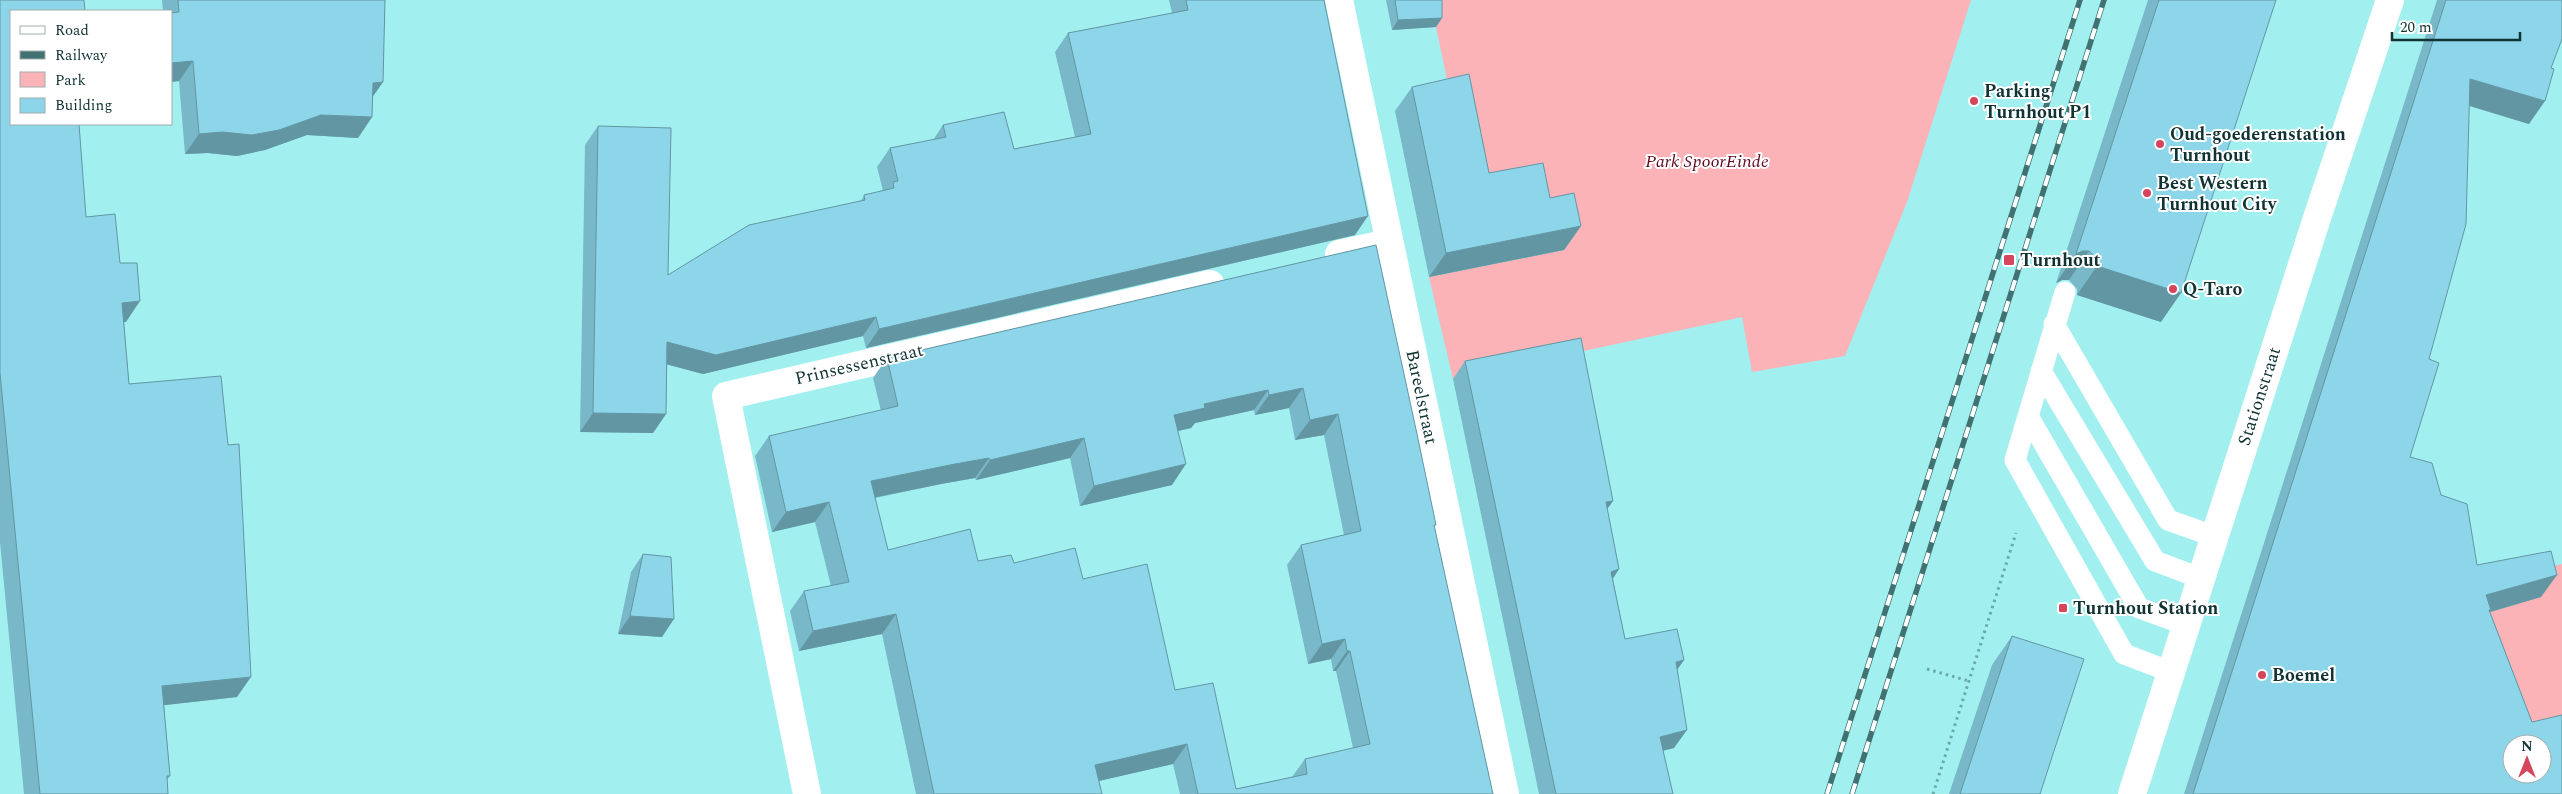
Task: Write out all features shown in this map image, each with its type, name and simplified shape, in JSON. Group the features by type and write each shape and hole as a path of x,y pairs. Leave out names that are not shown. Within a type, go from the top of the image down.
{"street":[{"name":"Bareelstraat","path":"1339,0 1505,794"},
{"name":"Stationstraat","path":"2132,794 2213,536 2390,0"},
{"path":"1313,260 1389,243"},
{"name":"Prinsessenstraat","path":"807,794 726,396 1236,278"}],"lane":[{"path":"2065,292 2015,460 2124,654 2171,672"},
{"path":"2054,324 2168,520 2213,536"},
{"path":"2041,371 2155,561 2200,578"},
{"path":"2028,416 2139,608 2186,625"}],"path":[{"path":"1933,794 2019,524 2036,498"},
{"path":"1927,669 1969,681"}],"green space":[{"name":"Park SpoorEinde","path":"1435,0 1971,0 1907,202 1845,356 1752,372 1742,317 1453,379 1429,277 1564,250 1472,198 1436,27"},
{"path":"2562,564 2562,729 2544,734 2523,734 2477,616 2488,582"}],"building":[{"path":"0,0 84,0 85,10 10,10 10,125 79,125 86,217 115,214 120,263 137,263 140,301 122,303 129,384 221,376 228,445 239,444 251,677 162,686 170,776 167,776 168,794 40,794 0,373"},
{"path":"178,0 385,0 383,82 373,83 372,117 321,115 279,130 252,135 222,132 199,134 193,61 172,63 172,13 179,12"},
{"path":"1186,0 1324,0 1368,216 879,329 876,317 716,355 667,342 666,414 593,413 598,126 671,128 668,275 749,225 865,200 864,195 894,188 893,182 898,181 890,148 946,137 943,125 1004,112 1014,149 1091,134 1068,33 1188,10"},
{"path":"1395,0 1442,0 1442,18 1398,20"},
{"name":"Oud-goederenstation Turnhout","path":"2159,0 2276,0 2181,293 2097,266 2097,260 2089,251 2082,251 2076,254"},
{"path":"2446,0 2562,0 2562,39 2551,68 2554,69 2545,101 2470,79 2466,224 2429,359 2439,363 2410,457 2432,463 2441,495 2467,504 2477,565 2551,551 2557,575 2486,595 2491,610 2489,610 2532,722 2562,715 2562,794 2193,794"},
{"path":"1469,74 1489,173 1543,163 1550,198 1574,193 1581,226 1446,253 1412,87"},
{"path":"1376,245 1436,525 1434,525 1493,794 1198,794 1187,744 1095,765 1102,794 934,794 896,614 813,631 804,591 849,582 829,502 786,512 769,436 898,406 887,358","holes":["1303,388 1310,420 1338,414 1361,531 1301,545 1322,644 1345,639 1347,651 1350,651 1370,744 1305,759 1307,774 1236,789 1213,683 1175,690 1147,564 1083,579 1075,548 1014,563 1011,555 978,561 970,529 888,550 871,481 955,464 989,458 990,460 1084,438 1094,486 1186,464 1174,415 1205,408 1204,404 1268,390 1269,395"]},
{"path":"1581,338 1613,501 1606,502 1619,569 1611,572 1625,639 1677,629 1684,660 1676,662 1687,730 1660,737 1673,794 1556,794 1465,361"},
{"path":"643,554 671,557 674,619 630,616"},
{"path":"2012,636 2084,659 2040,794 1960,794"}],"railway":[{"path":"1827,794 2080,0"},
{"path":"1852,794 2104,0"}],"place":[{"name":"Parking Turnhout P1","path":"1974,101"},
{"name":"Oud-goederenstation Turnhout","path":"2160,144"},
{"name":"Best Western Turnhout City","path":"2147,193"},
{"name":"Turnhout","path":"2009,260"},
{"name":"Q-Taro","path":"2173,289"},
{"name":"Turnhout Station","path":"2063,608"},
{"name":"Boemel","path":"2262,675"}]}
